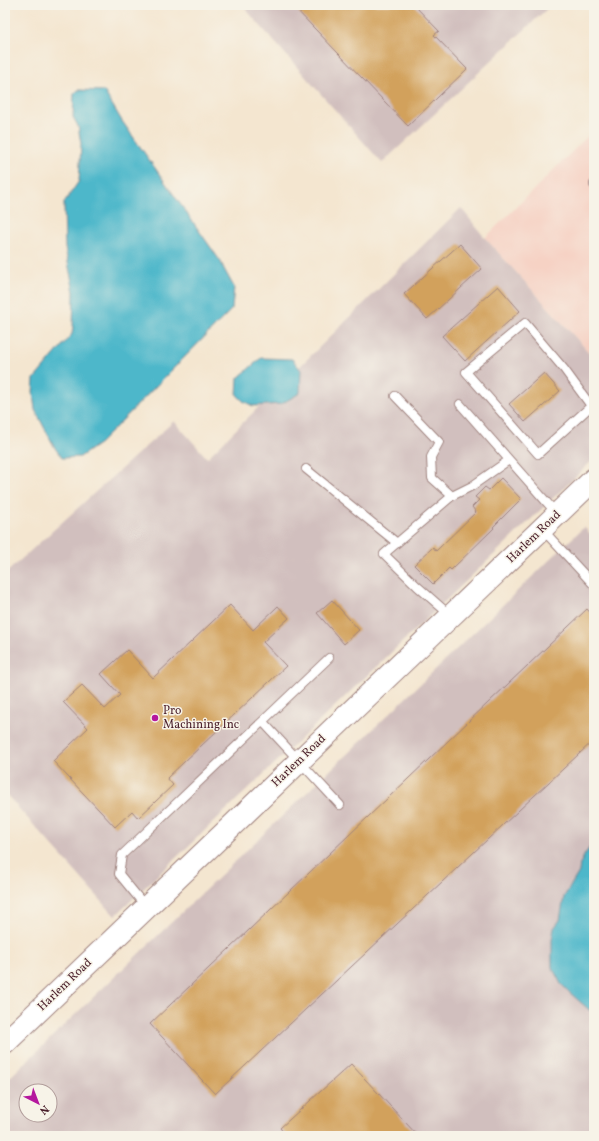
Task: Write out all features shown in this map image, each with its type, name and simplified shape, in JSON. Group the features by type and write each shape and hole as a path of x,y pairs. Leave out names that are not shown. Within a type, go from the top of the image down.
{"main road":[{"name":"Harlem Road","path":"5,1043 594,479"}],"lane":[{"path":"525,323 564,369 592,408 538,454 466,372 525,323"},
{"path":"395,396 439,442 431,457 432,478 452,496"},
{"path":"460,404 509,460 594,586"},
{"path":"451,616 384,554 452,496 472,486 509,460"},
{"path":"306,469 397,543"},
{"path":"146,908 119,874 122,855 330,658"},
{"path":"263,722 340,805"}],"shaded area":[{"path":"242,5 551,5 382,163"},
{"path":"594,130 594,358 485,238"},
{"path":"461,208 485,238 594,358 594,459 115,916 5,793 5,574 174,421 207,458"},
{"path":"584,527 594,538 594,1136 5,1136 5,1082"}],"water":[{"path":"78,90 104,91 122,121 221,262 234,287 232,309 100,443 80,457 62,458 35,410 33,393 34,379 72,334 74,292 65,248 64,203 79,181 81,144 78,126 73,117 74,94"},
{"path":"261,358 292,359 301,370 300,393 281,404 253,406 243,401 237,395 238,378"},
{"path":"594,842 594,1014 561,984 552,967 552,940 554,928 560,920 564,897 579,872 580,864 585,854"}],"building":[{"path":"292,5 414,5 439,31 434,35 467,69 408,126"},
{"path":"460,244 482,269 427,319 404,294"},
{"path":"498,286 520,311 465,361 442,336"},
{"path":"544,373 560,391 525,422 509,404"},
{"path":"501,478 521,499 451,570 449,568 433,584 414,565 433,547 436,551 476,512 472,507 479,500 475,497 485,487 489,490"},
{"path":"332,600 359,630 344,644 317,613"},
{"name":"Pro Machining Inc","path":"230,605 253,630 278,606 289,618 263,642 286,666 167,778 173,785 138,818 132,811 115,827 53,761 88,728 63,702 82,685 105,709 120,695 101,674 127,650 153,678"},
{"path":"587,609 594,617 594,740 215,1094 150,1024"},
{"path":"351,1064 418,1136 287,1136 280,1128"}],"place":[{"name":"Pro Machining Inc","path":"155,718"}]}
